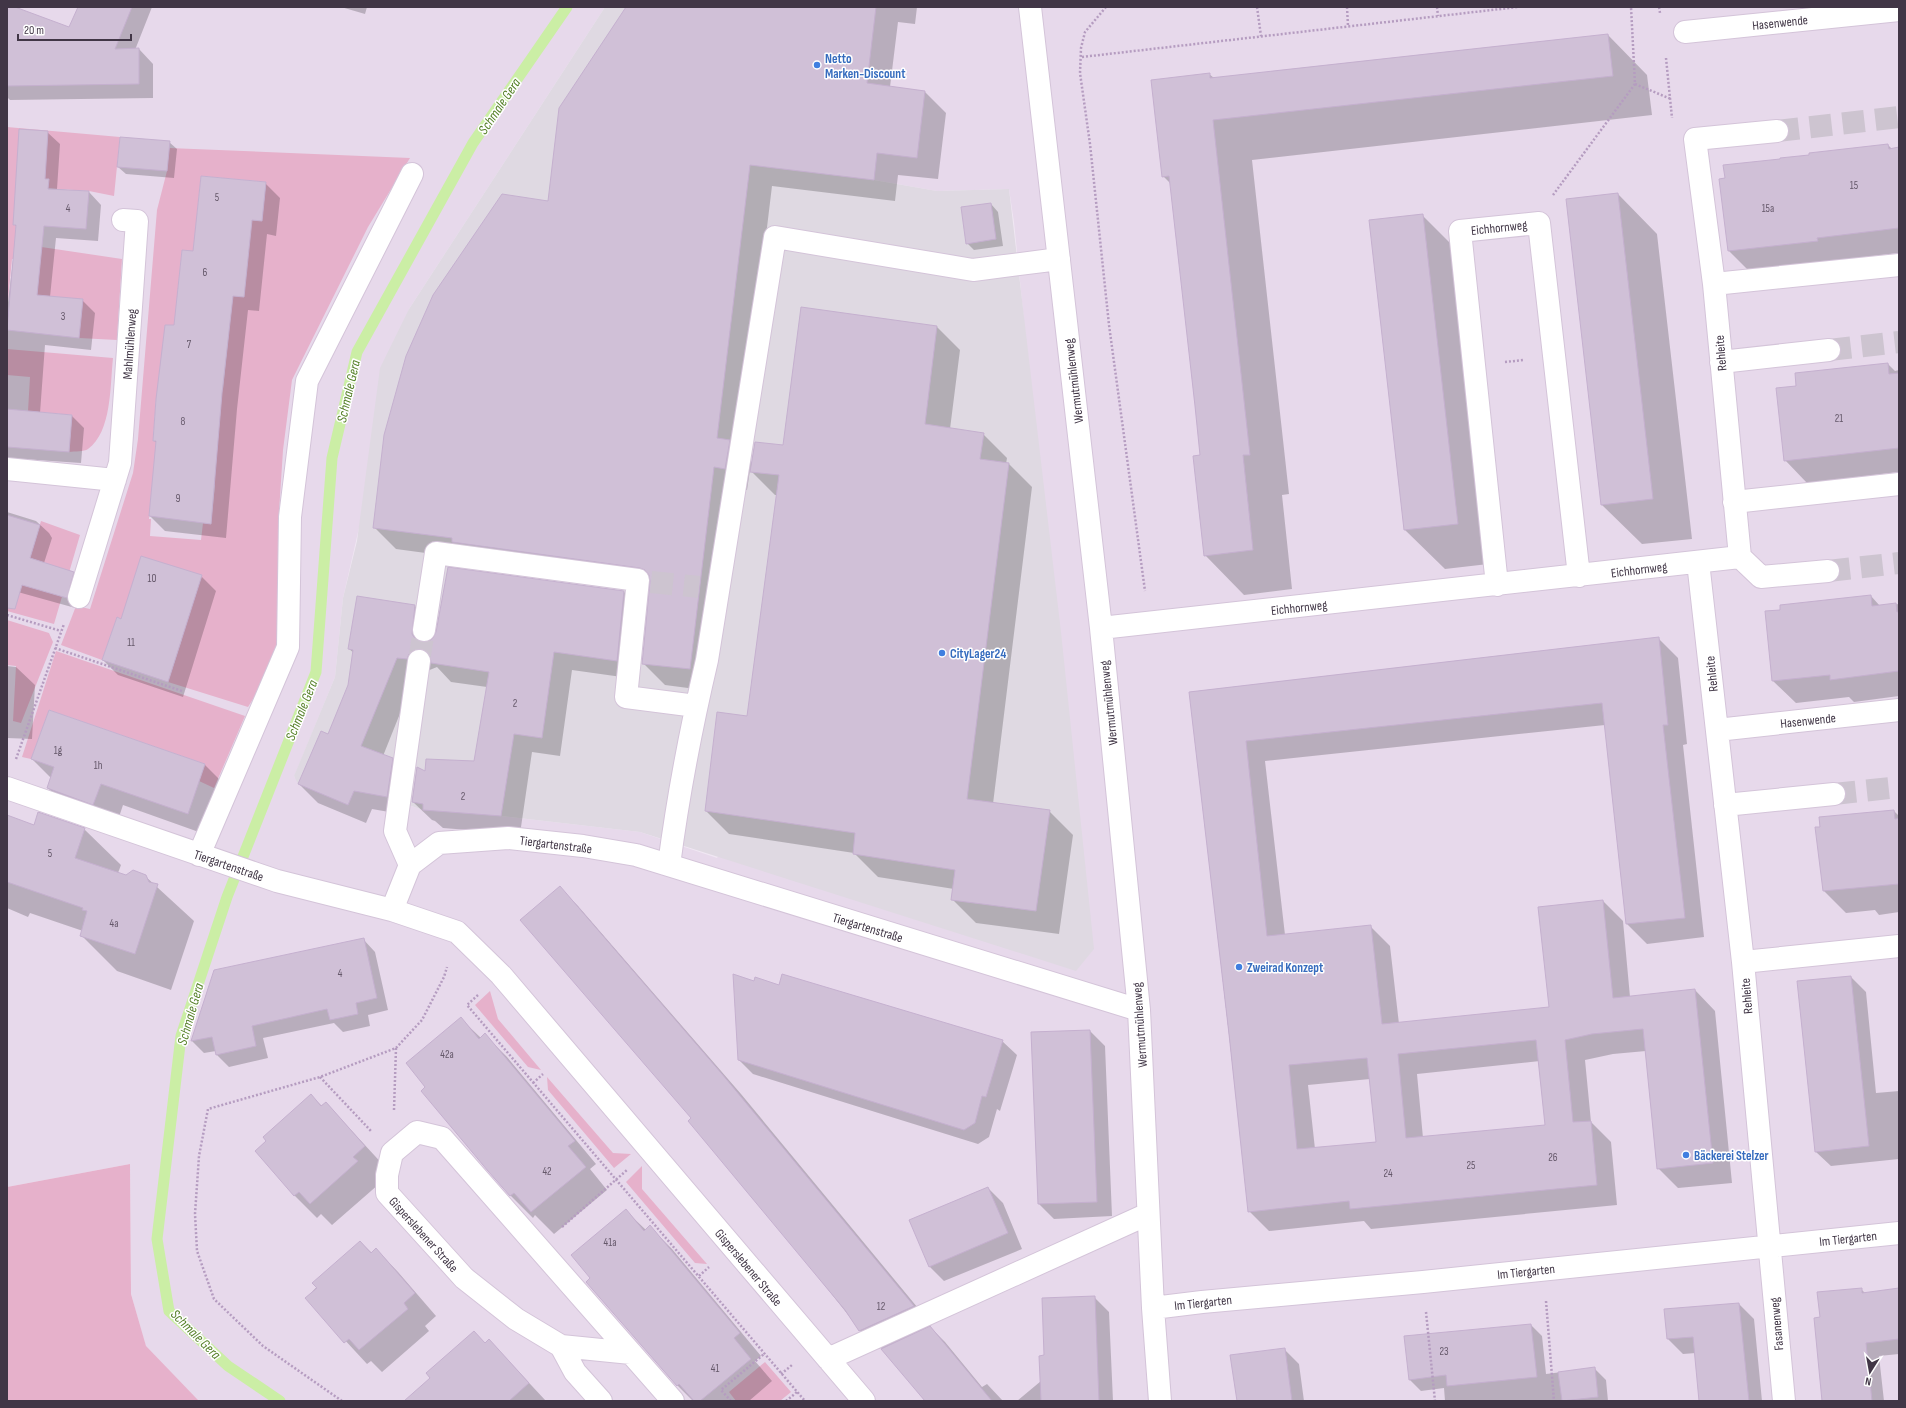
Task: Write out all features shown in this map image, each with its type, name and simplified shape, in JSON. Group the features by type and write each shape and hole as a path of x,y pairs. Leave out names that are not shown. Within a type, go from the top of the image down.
{"street":[{"name":"Wermutmühlenweg","path":"1030,7 1101,628 1139,1010 1153,1308 1160,1401"},
{"name":"Hasenwende","path":"1685,32 1899,10"},
{"path":"1695,139 1777,131"},
{"name":"Rehleite","path":"1695,139 1714,284 1740,557"},
{"path":"204,857 288,647 290,517 307,381 412,174"},
{"name":"Mahlmühlenweg","path":"79,597 120,463 137,221 123,220"},
{"name":"Eichhornweg","path":"1497,585 1460,231 1539,223 1579,576"},
{"path":"669,865 696,706 707,660 709,589 775,236 972,270 1059,259"},
{"path":"1714,284 1899,265"},
{"path":"1721,362 1829,350"},
{"path":"7,468 115,480"},
{"path":"1734,502 1899,484"},
{"path":"424,630 436,553 644,581 626,697 696,706"},
{"path":"1698,562 1740,557 1761,577 1828,571"},
{"name":"Eichhornweg","path":"1101,628 1149,624 1698,562"},
{"name":"Rehleite","path":"1698,562 1743,962 1769,1247"},
{"path":"410,866 395,831 419,661"},
{"name":"Hasenwende","path":"1717,730 1899,710"},
{"name":"Tiergartenstraße","path":"7,788 277,881 392,910 410,866 439,843 508,838 583,846 636,854 1139,1010"},
{"path":"1725,805 1834,794"},
{"name":"Gisperslebener Straße","path":"392,910 457,932 501,975 864,1401"},
{"path":"1743,962 1899,946"},
{"path":"392,1153 417,1132 442,1138 673,1401"},
{"name":"Gisperslebener Straße","path":"392,1153 387,1175 387,1193 464,1278 516,1320 562,1346 631,1353"},
{"path":"828,1359 1148,1214"},
{"name":"Im Tiergarten","path":"1153,1308 1210,1301 1422,1282 1899,1233"},
{"name":"Fasanenweg","path":"1769,1247 1784,1401"},
{"path":"562,1346 575,1372 601,1401"}],"path":[{"path":"1106,7 1085,32 1081,48 1082,56 1080,73 1090,144 1109,325 1149,624"},
{"path":"1257,7 1261,36"},
{"path":"1347,7 1348,26"},
{"path":"1437,7 1438,16"},
{"path":"1082,56 1518,7"},
{"path":"1539,223 1551,198 1635,84 1631,7"},
{"path":"1659,7 1660,14"},
{"path":"1666,56 1671,99 1672,139 1695,139"},
{"path":"1635,84 1671,99"},
{"path":"1474,366 1554,357"},
{"path":"15,761 71,604 79,597"},
{"path":"7,615 61,631"},
{"path":"55,648 182,691"},
{"path":"342,1401 263,1346 214,1299 197,1251 195,1214 199,1156 208,1109 320,1077 396,1048 426,1014 444,977 457,932"},
{"path":"501,975 467,1005 805,1401"},
{"path":"395,1074 396,1048"},
{"path":"320,1077 392,1153"},
{"path":"576,1215 650,1150"},
{"path":"1543,1269 1554,1401"},
{"path":"1422,1282 1435,1401"},
{"path":"731,1401 721,1390 764,1354"},
{"path":"786,1401 797,1392"}],"shaded area":[{"path":"7,7 605,7 409,309 343,598 335,677 294,777 382,796 423,810 501,816 640,832 717,858 1024,321 1014,222 1009,189 937,191 874,180 762,7 1899,7 1899,1401 199,1401 146,1347 131,1294 130,1164 7,1187"},
{"path":"605,7 762,7 874,180 937,191 1009,189 1061,632 1094,949 1076,971 640,832 501,816 423,810 382,796 354,791 348,805 298,784 294,776 335,677 343,598 357,541 380,368 409,309"},
{"path":"7,127 120,137 114,196 89,191 44,188 31,226 28,245 122,259 117,340 79,338 37,295 40,262 12,259 7,310"},
{"path":"169,148 410,158 368,227 292,380 283,450 278,528 279,641 273,667 248,707 168,682 182,639 117,618 102,660 61,645 76,606 90,609 133,473 138,439 157,210 167,171","holes":["201,176 266,182 262,221 197,215","182,250 248,257 244,297 178,290","166,325 229,331 223,389 172,383 161,365","156,399 221,405 216,463 168,459 169,443 153,441","153,479 215,485 211,524 203,523 201,540 150,536 151,519 149,519"]},
{"path":"7,349 113,358 106,420 96,441 88,449 69,452 72,415 28,411 30,377 7,375"},
{"path":"41,521 80,535 54,624 7,611 7,580 38,589 46,563 30,558"},
{"path":"7,620 49,633 53,642 21,723 13,721 16,666 7,665"},
{"path":"56,651 245,716 214,788 199,781 205,764 49,710 31,759 22,757"},
{"path":"490,991 498,1019 541,1070 528,1067 475,1005"},
{"path":"547,1077 613,1153 631,1154 614,1168 548,1090"},
{"path":"130,1164 131,1294 146,1346 199,1401 7,1401 7,1187"},
{"path":"642,1166 642,1189 707,1264 695,1263 626,1182"},
{"path":"765,1362 791,1392 780,1401 736,1401 729,1392"}],"building":[{"path":"7,7 15,7 69,27 78,7 132,7 115,49 139,48 139,84 7,86"},
{"path":"626,7 876,7 867,83 925,91 917,158 877,153 874,180 750,165 717,438 730,440 725,469 714,467 690,669 642,664 650,581 649,575 645,570 640,568 452,542 452,538 373,528 384,435 406,356 433,295 502,194 548,201 559,108"},
{"path":"1608,34 1613,76 1213,120 1250,455 1243,455 1253,550 1204,556 1193,456 1200,455 1195,406 1169,176 1162,177 1151,80 1210,73 1210,78"},
{"path":"19,129 48,131 45,179 49,179 48,189 89,191 86,229 44,226 37,295 83,299 79,338 7,330 16,225 13,225"},
{"path":"120,137 170,141 167,171 117,167"},
{"path":"1888,144 1889,149 1899,147 1899,228 1817,238 1818,241 1728,251 1719,179 1725,178 1723,165 1780,159 1809,155 1809,153"},
{"path":"201,176 266,182 262,221 252,220 244,297 233,296 222,393 211,524 149,516 156,441 153,441 156,399 165,325 174,325 182,250 193,251"},
{"path":"1618,193 1653,499 1601,505 1566,199"},
{"path":"991,203 996,239 966,244 961,207"},
{"path":"1423,214 1458,524 1404,530 1369,220"},
{"path":"801,307 937,326 925,424 984,433 980,459 1009,463 967,799 1050,810 1036,911 951,900 955,870 853,854 855,833 705,811 717,712 747,716 779,475 750,472 755,442 783,445"},
{"path":"1888,363 1889,374 1899,373 1899,448 1784,461 1776,388 1796,386 1795,373"},
{"path":"7,409 72,415 69,452 7,447"},
{"path":"7,515 40,525 30,558 74,572 67,598 22,585 15,609 7,608"},
{"path":"141,556 202,575 168,682 102,660 117,617 121,619"},
{"path":"448,567 624,591 617,661 554,652 542,738 514,734 501,816 423,810 423,804 412,802 417,767 425,771 426,759 474,761 489,672 431,663 430,656 427,651 421,649 414,650 409,654 407,659 397,658 361,746 393,758 387,797 354,791 348,805 298,784 321,731 328,734 348,685 353,650 348,649 357,596 415,605 412,634 416,640 428,642 433,638 436,632"},
{"path":"1871,595 1872,606 1896,603 1897,612 1899,612 1899,671 1830,680 1830,675 1772,681 1765,611 1780,610 1780,605"},
{"path":"1659,637 1668,725 1663,725 1685,918 1626,924 1602,703 1246,741 1267,936 1371,925 1382,1024 1549,1007 1538,907 1603,900 1613,998 1695,989 1713,1163 1657,1169 1643,1029 1592,1034 1565,1040 1573,1122 1591,1121 1597,1185 1350,1209 1349,1201 1248,1212 1189,692","holes":["1536,1040 1545,1125 1406,1138 1398,1054","1367,1058 1376,1142 1297,1149 1289,1065"]},
{"path":"49,710 205,764 188,814 101,784 93,805 47,788 54,767 31,759"},
{"path":"1894,810 1895,819 1899,818 1899,884 1823,891 1815,827 1820,827 1819,817"},
{"path":"38,812 85,828 75,858 126,875 133,870 146,875 149,882 158,884 135,954 80,936 87,911 82,910 83,908 7,882 7,815 34,825"},
{"path":"560,886 722,1074 914,1306 859,1331 845,1310 688,1121 691,1118 520,920"},
{"path":"364,938 377,998 356,1003 358,1014 330,1020 327,1009 252,1026 256,1046 216,1055 212,1037 191,1041 214,970"},
{"path":"733,974 754,981 755,977 779,985 782,974 1003,1040 986,1097 982,1096 975,1123 964,1130 738,1060"},
{"path":"1851,976 1869,1146 1815,1152 1797,981"},
{"path":"461,1017 479,1039 485,1033 575,1141 568,1146 586,1167 531,1212 514,1193 510,1196 488,1171 421,1091 425,1087 406,1063"},
{"path":"1090,1030 1097,1202 1038,1204 1031,1032"},
{"path":"311,1094 321,1106 326,1102 365,1146 353,1157 358,1161 310,1204 299,1192 294,1196 255,1151 266,1141 263,1137"},
{"path":"988,1187 1008,1233 929,1267 909,1220"},
{"path":"626,1209 644,1231 650,1225 740,1333 734,1338 751,1359 700,1401 694,1401 679,1384 677,1386 586,1282 590,1278 571,1255"},
{"path":"360,1241 371,1253 376,1248 415,1293 404,1303 408,1309 359,1350 349,1339 344,1343 305,1298 317,1288 312,1283"},
{"path":"1862,1288 1862,1293 1899,1288 1899,1339 1866,1343 1872,1401 1822,1401 1814,1318 1820,1317 1817,1292"},
{"path":"1095,1296 1099,1401 1041,1401 1039,1356 1044,1355 1042,1298"},
{"path":"1739,1303 1749,1401 1699,1401 1693,1337 1667,1339 1664,1309"},
{"path":"1531,1324 1537,1377 1447,1386 1446,1375 1409,1380 1404,1336"},
{"path":"930,1326 992,1401 925,1401 881,1349"},
{"path":"474,1331 485,1343 489,1339 529,1383 509,1401 404,1401 430,1378 426,1373"},
{"path":"1285,1348 1292,1401 1237,1401 1230,1355"},
{"path":"1595,1367 1598,1397 1562,1401 1558,1372"}],"waterway":[{"name":"Schmale Gera","path":"280,1401 228,1366 169,1311 157,1239 181,1036 227,897 316,672 332,458 357,352 473,143 567,7"}],"tunnel":[{"path":"1777,131 1899,117"},
{"path":"1829,350 1899,342"},
{"path":"1828,571 1899,563"},
{"path":"651,582 699,587"},
{"path":"419,661 424,630"},
{"path":"1834,794 1899,787"}],"place":[{"name":"Netto Marken-Discount","path":"817,65"},
{"name":"CityLager24","path":"942,653"},
{"name":"Zweirad Konzept","path":"1239,967"},
{"name":"Bäckerei Stelzer","path":"1686,1155"}]}
